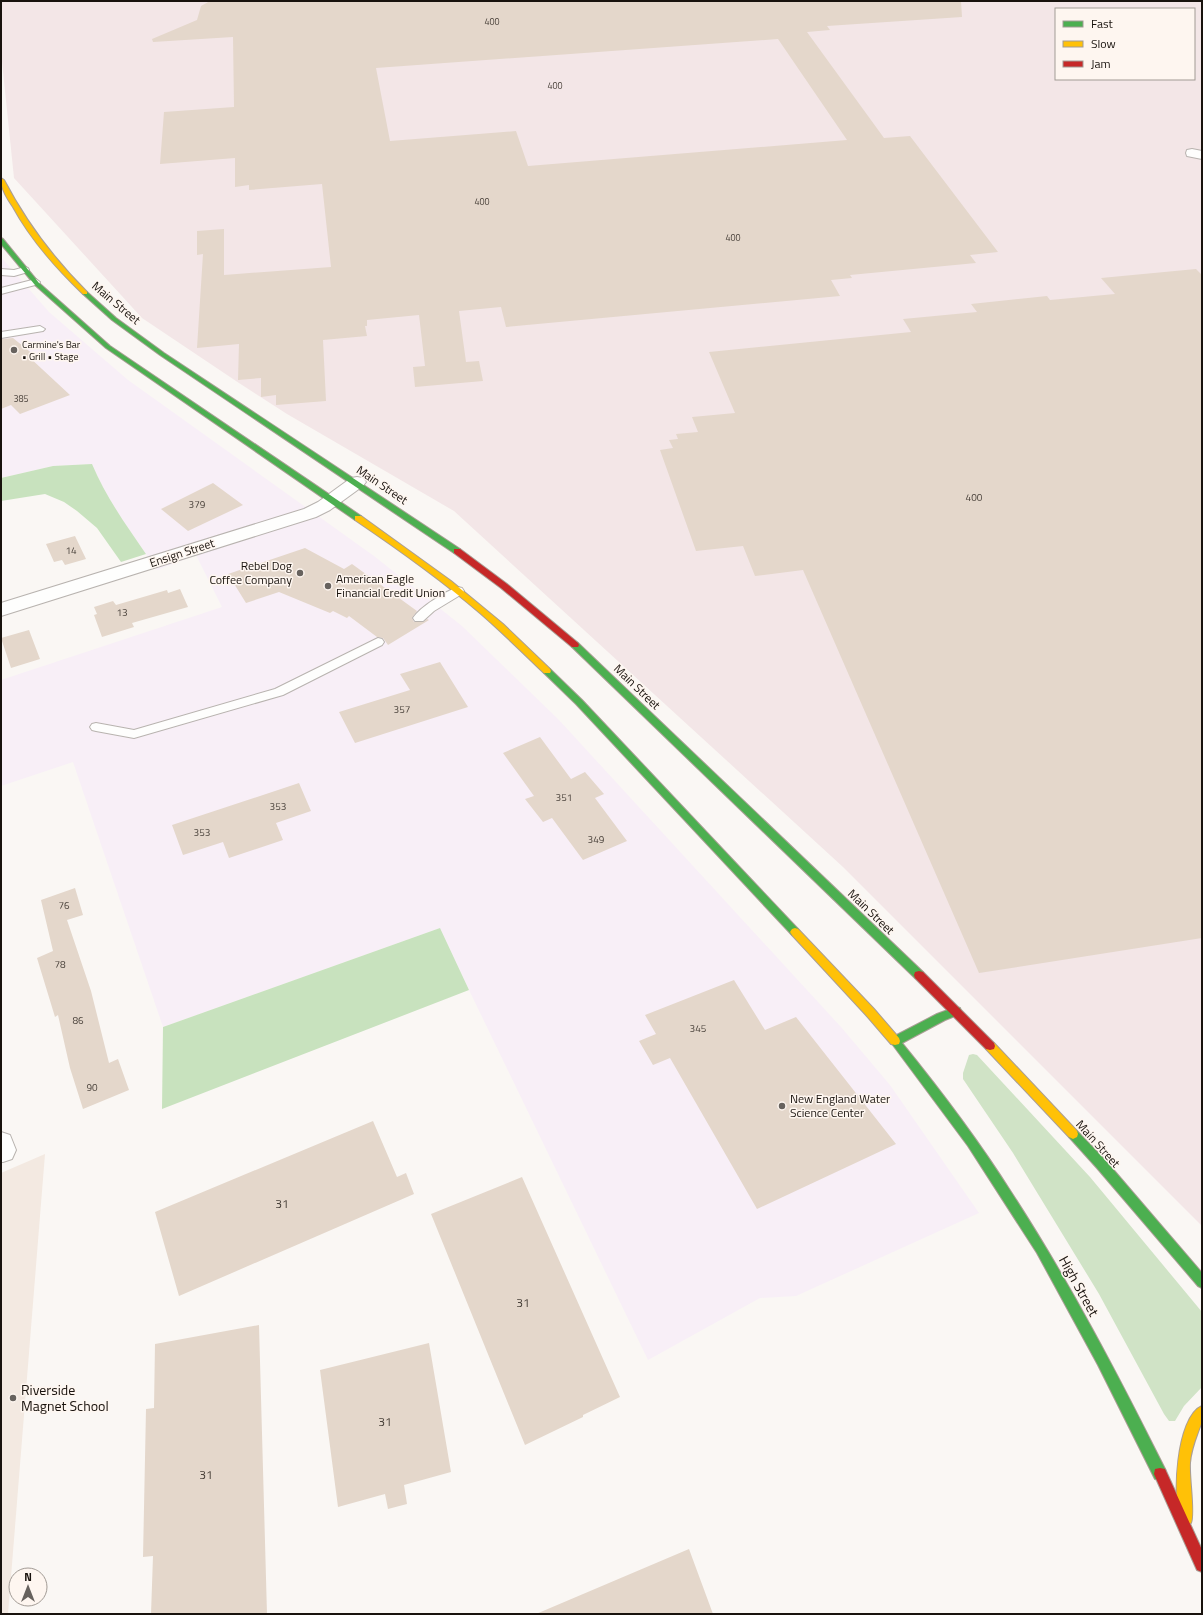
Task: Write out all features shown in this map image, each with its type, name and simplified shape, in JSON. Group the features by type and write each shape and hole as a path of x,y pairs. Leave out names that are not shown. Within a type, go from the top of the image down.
{"main road":[{"name":"Main Street","path":"1,180 20,215 47,252 76,284 107,312 162,354 452,546 529,611 578,648 956,1011 1101,1164 1202,1282"},
{"path":"1,240 5,252 25,270 71,317 121,356 403,549 503,624 579,702 896,1041 941,1017 956,1011"},
{"name":"High Street","path":"896,1041 937,1092 978,1150 1045,1256 1109,1371 1202,1565"},
{"path":"1187,1532 1183,1474 1185,1449 1190,1430 1202,1412"}],"street":[{"name":"Ensign Street","path":"1,610 307,514 318,510 357,482"}],"lane":[{"path":"1,272 14,273 25,270"},
{"path":"1,291 36,282"},
{"path":"1,336 40,329"},
{"path":"418,618 430,608 458,591"},
{"path":"96,727 134,734 279,692 378,642"}],"shaded area":[{"path":"1,1 1202,1 1202,1226 843,867 454,511 287,414 142,318 14,178 1,52"},
{"path":"1,257 49,312 128,380 374,556 462,626 559,720 841,1027 890,1085 979,1213 796,1296 760,1298 648,1360 440,928 163,1027 73,762 1,786 1,680 222,607 196,555 157,570 119,515 101,484 92,464 53,466 1,478"},
{"name":"Riverside Magnet School","path":"45,1154 12,1567 8,1567 8,1614 1,1614 1,1173"}],"green space":[{"path":"92,464 110,499 146,554 121,562 97,528 64,502 45,494 1,501 1,478 53,466"},
{"path":"440,928 469,990 162,1109 163,1027"},
{"path":"969,1055 977,1055 1090,1177 1202,1312 1202,1387 1184,1406 1175,1421 1169,1421 1164,1414 1099,1294 1013,1153 963,1079 963,1073"}],"building":[{"path":"210,1 961,1 962,17 827,26 830,30 807,32 884,138 910,136 998,252 970,255 976,263 850,275 852,278 831,280 840,296 506,327 501,307 459,311 466,362 479,361 483,381 415,387 413,367 425,366 419,315 367,320 367,326 365,326 367,336 323,340 326,401 276,405 276,395 261,397 261,378 238,380 239,344 197,348 203,254 197,255 197,231 224,229 224,275 331,267 322,184 249,190 249,185 235,187 235,158 160,164 164,112 234,107 233,37 153,42 152,39 197,20 201,6","holes":["778,39 847,140 528,166 516,131 390,141 376,68"]},
{"path":"1196,269 1202,275 1202,938 979,973 803,570 755,576 743,546 696,551 660,450 673,448 669,440 678,439 676,434 698,432 692,417 735,413 709,352 911,332 903,319 977,312 971,304 1047,296 1050,300 1115,294 1101,278"},
{"path":"13,338 34,355 28,356 70,395 20,414 11,405 1,409 1,339"},
{"path":"213,483 243,505 188,531 161,509"},
{"path":"75,536 86,559 65,565 62,560 54,562 46,544"},
{"path":"305,548 344,569 352,564 417,611 412,618 414,622 423,622 427,619 429,620 388,645 383,638 377,637 349,616 347,618 333,611 330,613 279,592 246,603 228,574"},
{"path":"180,589 188,607 132,623 134,627 102,637 94,615 97,614 94,607 113,601 116,605 167,590 168,593"},
{"path":"29,630 40,659 11,668 1,638"},
{"path":"440,662 468,707 355,743 339,712 410,690 400,674"},
{"path":"540,737 571,779 585,772 604,794 595,798 627,841 583,860 552,818 543,822 525,799 534,796 503,753"},
{"path":"299,783 311,811 276,823 283,840 229,858 223,842 183,855 172,825"},
{"path":"75,888 83,915 67,920 91,991 109,1063 118,1059 129,1090 83,1109 70,1068 58,1015 55,1017 37,958 53,951 41,900"},
{"name":"New England Water Science Center","path":"734,980 765,1030 796,1017 896,1144 757,1209 670,1058 653,1065 639,1041 656,1034 645,1015"},
{"path":"373,1121 397,1177 406,1173 414,1194 179,1296 155,1212"},
{"path":"522,1177 620,1397 525,1445 431,1214"},
{"path":"259,1325 267,1614 151,1614 153,1556 143,1557 146,1409 154,1408 155,1344"},
{"path":"429,1343 451,1472 404,1485 407,1504 388,1509 385,1494 338,1507 320,1370"},
{"path":"689,1549 713,1614 536,1614"}],"traffic: fast":[{"path":"1,240 37,284 108,347 358,518"},
{"path":"85,293 114,319 162,354 457,551"},
{"path":"575,645 919,975"},
{"path":"547,671 579,702 795,932"},
{"path":"896,1041 941,1017 956,1011"},
{"path":"895,1041 935,1091 972,1142 1041,1249 1103,1360 1160,1474"},
{"path":"1073,1134 1101,1164 1202,1282"}],"traffic: slow":[{"path":"1,180 18,212 38,241 48,254 85,293"},
{"path":"358,518 449,583 506,631 547,671"},
{"path":"795,932 895,1041"},
{"path":"990,1046 1073,1134"},
{"path":"1186,1518 1183,1490 1185,1450 1194,1424 1202,1412"}],"traffic: jam":[{"path":"457,551 504,586 575,645"},
{"path":"919,975 990,1046"},
{"path":"1160,1474 1202,1565"}],"place":[{"name":"Carmine's Bar • Grill • Stage","path":"14,350"},
{"name":"Rebel Dog Coffee Company","path":"300,573"},
{"name":"American Eagle Financial Credit Union","path":"328,586"},
{"name":"New England Water Science Center","path":"782,1106"},
{"name":"Riverside Magnet School","path":"13,1398"}]}
